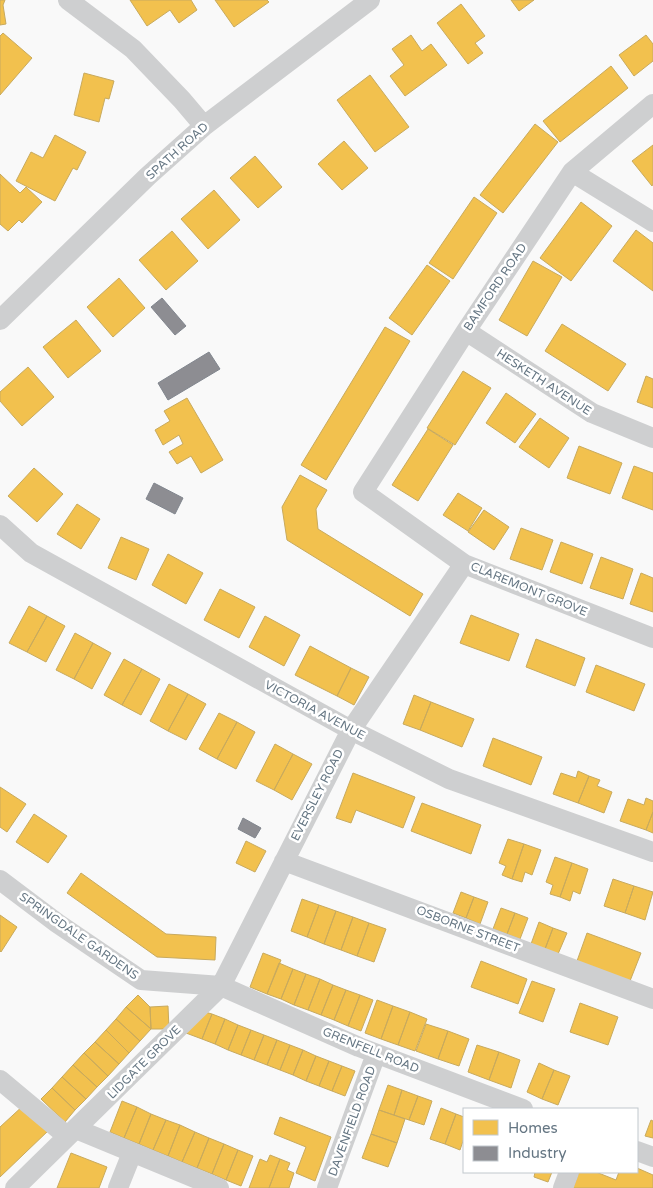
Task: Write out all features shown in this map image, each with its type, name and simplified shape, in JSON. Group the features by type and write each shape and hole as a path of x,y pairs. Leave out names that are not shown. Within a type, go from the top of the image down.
{"street":[{"path":"68,0 133,49 204,126"},
{"name":"SPATH ROAD","path":"0,320 148,176 204,126 370,0"},
{"name":"BAMFORD ROAD","path":"363,492 466,331 572,172 653,104"},
{"path":"572,172 653,222"},
{"name":"HESKETH AVENUE","path":"466,331 592,413 653,438"},
{"name":"CLAREMONT GROVE","path":"363,492 464,564 653,638"},
{"name":"VICTORIA AVENUE","path":"0,525 31,553 350,730 449,779 653,852"},
{"name":"EVERSLEY ROAD","path":"221,986 350,730 464,564"},
{"name":"OSBORNE STREET","path":"284,860 653,999"},
{"name":"SPRINGDALE GARDENS","path":"0,880 57,923 141,980 221,986"},
{"name":"GRENFELL ROAD","path":"221,986 376,1054 520,1108"},
{"name":"LIDGATE GROVE","path":"15,1188 221,986"},
{"name":"DAVENFIELD ROAD","path":"327,1188 376,1054"},
{"path":"0,1080 72,1133 132,1153 219,1188"},
{"path":"638,1151 653,1157"},
{"path":"118,1188 132,1153"},
{"path":"563,1188 569,1173"}],"building: Homes":[{"path":"0,0 5,0 3,5 6,24 0,25"},
{"path":"130,0 191,0 197,10 179,23 170,10 147,26"},
{"path":"215,0 267,0 269,2 234,27"},
{"path":"511,0 534,0 519,11"},
{"path":"461,4 485,36 475,43 483,53 468,64 437,23"},
{"path":"3,33 32,58 0,95 0,36"},
{"path":"411,35 422,51 431,44 447,65 405,96 390,76 404,65 392,49"},
{"path":"646,35 653,44 653,61 634,76 619,55"},
{"path":"611,66 628,88 560,142 543,121"},
{"path":"84,73 114,81 109,99 105,98 99,122 74,115"},
{"path":"370,75 409,127 375,152 337,100"},
{"path":"535,124 558,142 503,213 480,195"},
{"path":"55,135 86,152 77,170 73,168 55,201 16,181 31,152 43,158"},
{"path":"344,141 368,168 342,190 318,164"},
{"path":"653,145 653,184 652,186 632,161"},
{"path":"255,156 282,187 258,208 230,178"},
{"path":"0,174 20,193 26,187 42,202 22,223 19,220 8,231 0,224"},
{"path":"214,190 240,220 208,249 181,219"},
{"path":"474,197 497,213 453,279 429,263"},
{"path":"581,202 612,226 571,281 540,258"},
{"path":"636,230 653,243 653,291 613,261"},
{"path":"172,231 198,261 166,290 139,260"},
{"path":"533,261 562,277 527,336 499,320"},
{"path":"427,265 450,281 412,335 389,318"},
{"path":"119,278 145,308 113,337 87,307"},
{"path":"76,320 101,351 68,378 43,347"},
{"path":"562,324 626,364 608,391 545,351"},
{"path":"385,327 410,341 326,480 301,465"},
{"path":"28,367 54,397 22,426 0,401 0,392"},
{"path":"463,371 491,388 455,445 427,428"},
{"path":"646,376 653,379 653,408 637,402"},
{"path":"506,393 536,414 515,443 486,423"},
{"path":"187,398 223,460 201,473 191,456 177,464 169,452 183,444 179,435 163,445 155,430 170,421 164,411"},
{"path":"540,418 569,438 549,468 519,447"},
{"path":"428,429 453,445 418,501 392,485"},
{"path":"579,446 622,463 610,494 567,478"},
{"path":"634,466 653,473 653,510 622,498"},
{"path":"34,468 63,494 37,522 8,496"},
{"path":"300,475 327,490 316,509 318,529 423,594 410,616 287,540 282,507"},
{"path":"458,493 482,508 468,531 443,515"},
{"path":"77,504 100,519 81,549 57,534"},
{"path":"484,510 509,527 494,550 468,532"},
{"path":"521,528 553,540 542,570 510,559"},
{"path":"121,537 149,549 136,580 108,568"},
{"path":"561,542 593,554 582,584 550,572"},
{"path":"168,554 203,573 186,604 152,585"},
{"path":"601,557 633,569 623,599 590,588"},
{"path":"641,573 653,578 653,612 630,604"},
{"path":"220,589 255,607 239,638 204,620"},
{"path":"29,606 47,616 27,652 9,643"},
{"path":"471,615 519,634 509,661 460,643"},
{"path":"47,616 65,626 46,662 27,652"},
{"path":"265,616 300,635 284,666 249,647"},
{"path":"75,633 93,643 74,679 56,670"},
{"path":"536,639 585,658 575,686 526,667"},
{"path":"93,643 111,653 92,689 74,679"},
{"path":"310,646 351,668 337,696 295,675"},
{"path":"124,659 142,669 122,705 104,695"},
{"path":"596,665 645,684 634,711 586,692"},
{"path":"351,668 369,677 354,705 337,696"},
{"path":"142,669 160,679 141,715 122,705"},
{"path":"169,684 188,694 168,731 150,721"},
{"path":"188,694 206,704 186,740 168,731"},
{"path":"414,695 431,702 420,730 403,724"},
{"path":"431,702 474,719 462,747 420,730"},
{"path":"219,713 237,722 217,759 199,749"},
{"path":"237,722 255,732 236,769 217,759"},
{"path":"493,738 542,757 531,785 483,766"},
{"path":"275,744 293,754 274,790 256,781"},
{"path":"293,754 312,764 292,800 274,790"},
{"path":"578,771 589,776 578,803 553,794 561,773 576,778"},
{"path":"353,773 415,797 403,828 356,810 351,823 336,818"},
{"path":"589,776 600,780 597,786 612,792 604,813 578,803"},
{"path":"0,787 26,804 7,832 0,827"},
{"path":"646,798 653,801 653,812 646,830 620,821 628,799 644,805"},
{"path":"422,803 481,825 471,854 411,831"},
{"path":"653,812 653,833 646,830"},
{"path":"34,814 67,836 48,863 16,842"},
{"path":"508,839 524,844 512,879 502,875 506,866 499,863"},
{"path":"246,841 266,851 255,872 236,863"},
{"path":"524,844 541,850 532,875 525,872 522,882 512,879"},
{"path":"555,857 572,863 560,897 550,894 553,885 546,882"},
{"path":"572,863 588,869 580,894 573,891 570,901 560,897"},
{"path":"81,873 166,934 216,937 215,960 157,957 67,893"},
{"path":"613,879 634,886 625,913 604,906"},
{"path":"634,886 653,892 645,920 625,913"},
{"path":"461,892 474,897 466,918 453,913"},
{"path":"474,897 488,902 480,924 466,918"},
{"path":"302,899 319,905 307,937 291,931"},
{"path":"319,905 336,911 324,944 307,937"},
{"path":"501,908 515,913 507,934 493,929"},
{"path":"336,911 353,917 341,950 324,944"},
{"path":"515,913 528,918 520,939 507,934"},
{"path":"0,915 17,927 1,952 0,951"},
{"path":"353,917 369,923 357,956 341,950"},
{"path":"539,922 553,928 545,949 531,944"},
{"path":"369,923 386,929 374,962 357,956"},
{"path":"553,928 567,933 558,954 545,949"},
{"path":"587,933 641,953 630,981 577,961"},
{"path":"263,953 281,960 267,994 250,987"},
{"path":"481,961 527,979 518,1004 471,987"},
{"path":"279,963 293,969 281,999 267,994"},
{"path":"293,969 306,974 294,1005 281,999"},
{"path":"306,974 320,979 308,1010 294,1005"},
{"path":"320,979 333,985 321,1015 308,1010"},
{"path":"532,981 555,989 543,1022 519,1013"},
{"path":"333,985 346,990 334,1020 321,1015"},
{"path":"346,990 360,995 348,1026 334,1020"},
{"path":"138,995 150,1007 151,1029 126,1007"},
{"path":"360,995 373,1000 361,1031 348,1026"},
{"path":"377,1000 393,1006 381,1039 365,1033"},
{"path":"580,1003 618,1017 608,1045 570,1032"},
{"path":"168,1006 169,1029 151,1029 150,1007"},
{"path":"393,1006 410,1012 398,1045 381,1039"},
{"path":"126,1007 151,1029 140,1041 116,1019"},
{"path":"205,1012 212,1014 202,1039 186,1033"},
{"path":"410,1012 427,1019 415,1051 398,1045"},
{"path":"212,1014 225,1019 215,1044 202,1039"},
{"path":"116,1019 140,1041 129,1053 106,1030"},
{"path":"225,1019 238,1025 228,1050 215,1044"},
{"path":"426,1024 448,1031 438,1059 416,1051"},
{"path":"238,1025 251,1030 241,1055 228,1050"},
{"path":"106,1030 129,1053 119,1064 95,1042"},
{"path":"251,1030 264,1035 254,1060 241,1055"},
{"path":"448,1031 469,1039 459,1066 438,1059"},
{"path":"264,1035 277,1040 267,1065 254,1060"},
{"path":"277,1040 290,1045 280,1070 267,1065"},
{"path":"95,1042 119,1064 108,1076 84,1053"},
{"path":"290,1045 303,1050 293,1075 280,1070"},
{"path":"477,1045 499,1052 489,1080 468,1072"},
{"path":"303,1050 316,1056 306,1081 293,1075"},
{"path":"499,1052 520,1060 511,1088 489,1080"},
{"path":"84,1053 108,1076 97,1087 73,1065"},
{"path":"316,1056 329,1061 319,1086 306,1081"},
{"path":"329,1061 342,1066 332,1091 319,1086"},
{"path":"539,1063 554,1070 542,1099 527,1092"},
{"path":"73,1065 97,1087 86,1099 62,1077"},
{"path":"342,1066 355,1071 345,1096 332,1091"},
{"path":"554,1070 570,1076 558,1105 542,1099"},
{"path":"62,1077 86,1099 75,1110 52,1088"},
{"path":"388,1085 402,1090 394,1115 379,1110"},
{"path":"52,1088 75,1110 65,1122 41,1099"},
{"path":"402,1090 418,1096 409,1120 394,1115"},
{"path":"418,1096 432,1101 424,1125 409,1120"},
{"path":"122,1101 137,1107 124,1138 110,1132"},
{"path":"25,1104 49,1130 0,1177 0,1127"},
{"path":"137,1107 151,1114 139,1144 124,1138"},
{"path":"441,1108 456,1114 445,1144 430,1139"},
{"path":"379,1110 405,1119 397,1143 371,1134"},
{"path":"151,1114 166,1120 153,1150 139,1144"},
{"path":"456,1114 463,1117 463,1141 460,1150 445,1144"},
{"path":"280,1117 331,1137 315,1181 296,1173 306,1147 274,1134"},
{"path":"166,1120 180,1125 168,1156 153,1150"},
{"path":"651,1120 653,1121 653,1138 645,1136"},
{"path":"180,1125 195,1132 182,1162 168,1156"},
{"path":"195,1132 209,1138 197,1168 182,1162"},
{"path":"371,1134 397,1143 388,1167 362,1158"},
{"path":"209,1138 224,1144 212,1174 197,1168"},
{"path":"224,1144 238,1150 226,1180 212,1174"},
{"path":"238,1150 253,1156 241,1186 226,1180"},
{"path":"71,1153 107,1167 99,1188 57,1188"},
{"path":"270,1155 280,1159 269,1188 249,1188 260,1159 267,1162"},
{"path":"280,1159 290,1163 287,1170 294,1173 289,1188 269,1188"},
{"path":"638,1168 653,1175 653,1188 573,1188 579,1173 598,1173 616,1180 619,1173 638,1173"},
{"path":"535,1173 552,1173 548,1182 534,1177"}],"building: Industry":[{"path":"162,298 186,326 175,335 151,307"},
{"path":"209,352 220,369 168,400 158,383"},
{"path":"154,483 183,498 175,514 146,499"},
{"path":"243,818 261,828 255,838 238,829"}]}
